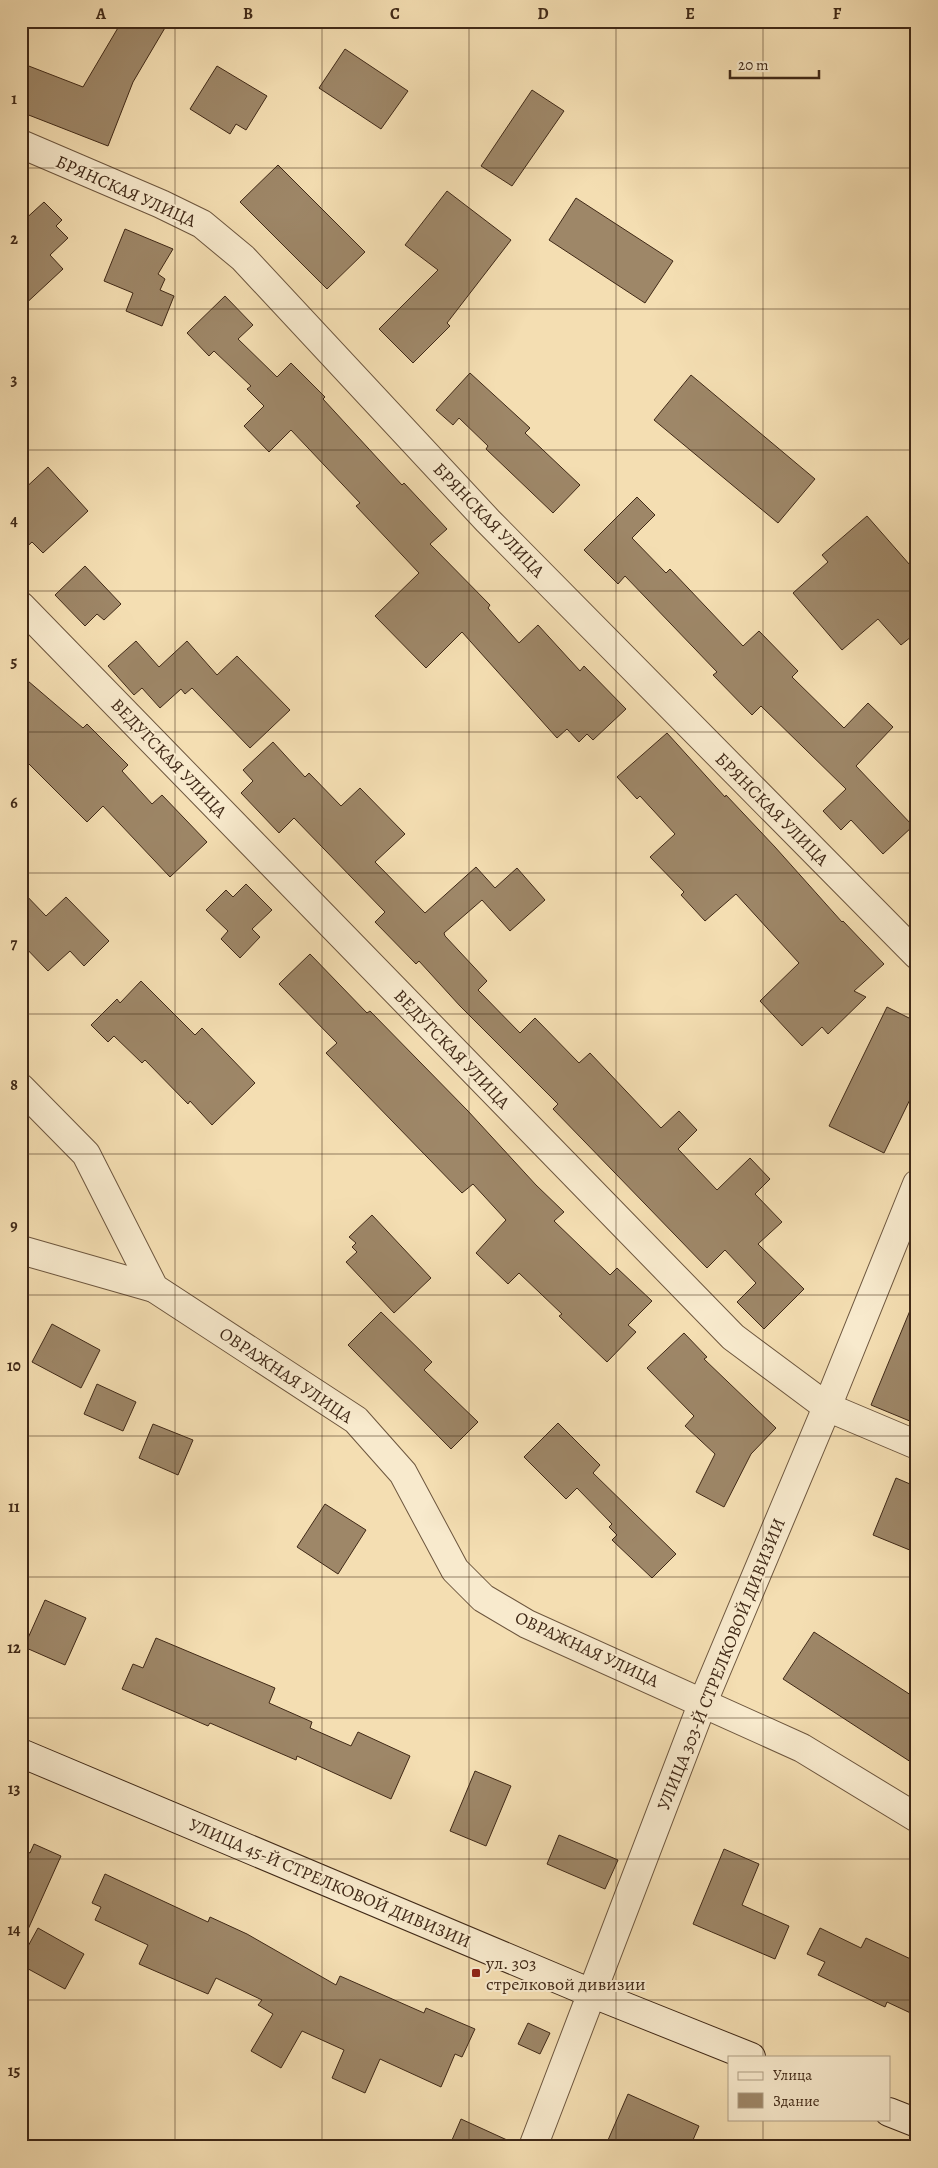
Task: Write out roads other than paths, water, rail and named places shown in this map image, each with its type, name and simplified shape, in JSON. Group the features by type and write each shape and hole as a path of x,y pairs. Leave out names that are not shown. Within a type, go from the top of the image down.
{"street":[{"name":"БРЯНСКАЯ УЛИЦА","path":"21,144 202,224 243,258 488,521 917,955"},
{"name":"ВЕДУГСКАЯ УЛИЦА","path":"21,606 733,1337 827,1407 917,1445"},
{"name":"ОВРАЖНАЯ УЛИЦА","path":"21,1088 86,1154 154,1288 356,1420 403,1473 455,1570 483,1598 527,1624 802,1748 917,1818"},
{"name":"УЛИЦА 303-Й СТРЕЛКОВОЙ ДИВИЗИИ","path":"533,2147 703,1702 827,1407 917,1184"},
{"path":"21,1250 154,1288"},
{"name":"УЛИЦА 45-Й СТРЕЛКОВОЙ ДИВИЗИИ","path":"21,1753 591,1993 748,2056"},
{"path":"890,2112 917,2123"}],"place":[{"name":"ул. 303 стрелковой дивизии","path":"476,1973"}]}
